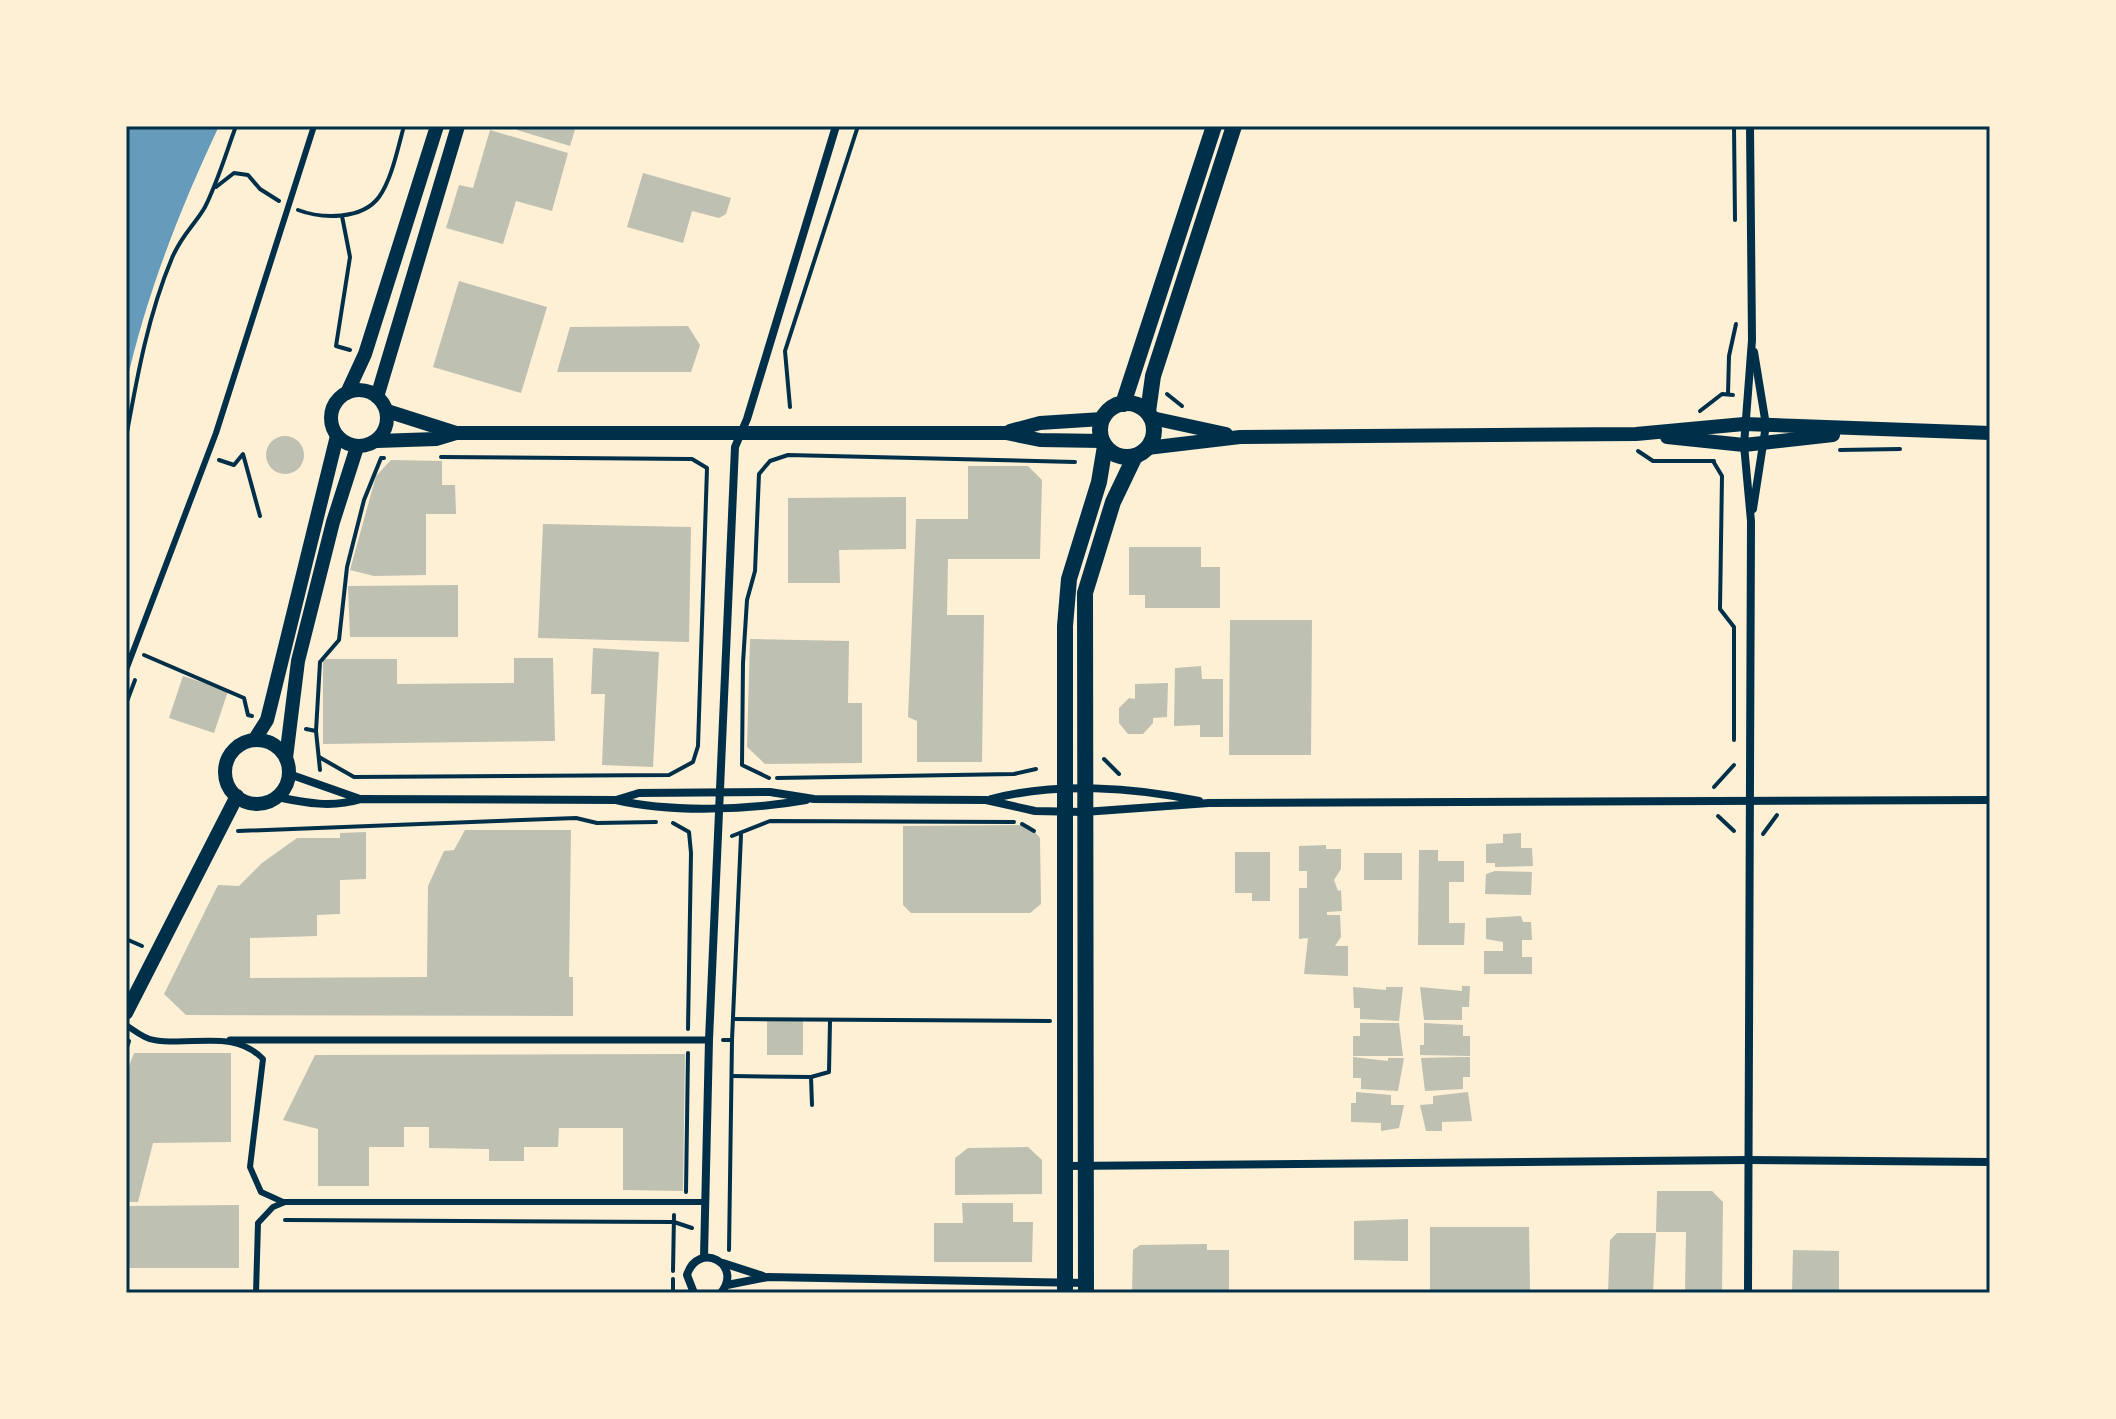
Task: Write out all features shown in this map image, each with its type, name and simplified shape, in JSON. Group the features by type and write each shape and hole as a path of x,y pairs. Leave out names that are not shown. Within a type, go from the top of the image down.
{"main road":[{"path":"1065,1288 1065,790 1069,579 1099,482 1102,419 1107,412 1123,404 1214,126"},
{"path":"1086,1288 1085,593 1113,502 1154,435 1150,415 1153,376 1234,126"},
{"path":"1123,404 1150,415"},
{"path":"1103,443 1118,456 1141,452"}],"street":[{"path":"255,739 267,720 337,436 332,412 347,393 365,354 437,126"},
{"path":"377,397 458,126"},
{"path":"704,1257 709,1040 734,460 836,126"},
{"path":"1748,1293 1751,521 1744,424 1752,340 1750,126"},
{"path":"1751,521 1766,425 1752,340"},
{"path":"347,393 363,390 377,397 387,411 456,433"},
{"path":"377,441 386,427 387,411"},
{"path":"1150,415 1240,437"},
{"path":"1006,433 1040,423 1102,419"},
{"path":"1141,452 1240,437 1636,434 1744,424 1990,433"},
{"path":"1636,434 1744,445 1878,431"},
{"path":"337,436 357,447 377,441 436,439 456,433 1006,433 1040,440 1103,443"},
{"path":"277,797 289,774 286,758 298,661 333,522 357,447"},
{"path":"286,758 274,744 255,739 237,746 226,762 226,781 237,796 257,804 277,797 313,804 342,805 361,799 616,800 641,806 770,807 814,799"},
{"path":"289,774 361,799"},
{"path":"616,800 639,793 770,792 814,799 986,800 1035,790 1065,790 1160,792 1209,803"},
{"path":"126,1013 237,796"},
{"path":"986,800 1035,811 1065,812 1209,803 1990,800"},
{"path":"230,1040 709,1040"},
{"path":"1066,1166 1748,1160 1990,1162"},
{"path":"694,1293 687,1275 693,1263 704,1257 768,1277 1086,1288"},
{"path":"722,1263 728,1276 724,1289"},
{"path":"724,1289 768,1277"}],"lane":[{"path":"126,670 216,433 286,205 314,126"},
{"path":"126,1025 151,1040 230,1040 253,1049 263,1059 264,1073 250,1167 261,1192 285,1202 705,1202"},
{"path":"256,1293 258,1223 273,1207 285,1202"}],"path":[{"path":"126,438 142,353 170,261 183,232 203,211 236,126"},
{"path":"214,188 234,173 248,175 260,189 286,205 316,216 342,216 365,207 379,197 404,126"},
{"path":"790,407 785,351 858,126"},
{"path":"1734,126 1735,234"},
{"path":"336,346 350,257 342,216"},
{"path":"1728,394 1736,311"},
{"path":"1163,383 1164,392 1191,411"},
{"path":"1686,413 1701,411 1722,394 1747,396"},
{"path":"219,460 234,465 243,454 260,516"},
{"path":"1036,769 1014,774 770,778 742,765 747,600 755,571 759,474 770,461 788,455 1075,462"},
{"path":"319,757 354,777 669,775 693,762 698,746 707,468 692,459 429,457"},
{"path":"320,770 316,731 320,662 339,640 347,567 364,500 381,458 392,458"},
{"path":"1713,461 1722,476 1720,609 1734,627 1734,769 1714,787 1714,814 1734,827 1734,843 1763,842 1763,834 1777,815 1791,815"},
{"path":"144,655 244,698 248,715 254,717"},
{"path":"302,728 316,731"},
{"path":"1101,755 1119,774"},
{"path":"693,762 699,765"},
{"path":"232,843 238,831 263,828 576,818 597,823 669,822 703,835"},
{"path":"732,836 770,821 1018,822 1034,831"},
{"path":"673,1293 674,1202 686,1192 689,832"},
{"path":"729,1253 732,1040 741,835"},
{"path":"733,1019 1065,1021"},
{"path":"732,1076 811,1077 829,1072 830,1021"},
{"path":"126,1050 133,1029"},
{"path":"709,1040 732,1040"},
{"path":"811,1077 812,1105"},
{"path":"285,1220 674,1222 730,1229"}],"water":[{"path":"126,126 219,126 165,253 143,318 126,385"}],"building":[{"path":"518,126 576,126 570,146 517,130"},
{"path":"490,130 568,153 552,211 516,201 503,244 446,228 459,185 473,188"},
{"path":"643,173 731,198 726,214 719,218 692,211 683,243 627,227"},
{"path":"459,281 547,307 521,393 433,367"},
{"path":"688,326 700,345 691,372 557,372 570,327"},
{"path":"285,436 299,441 304,455 299,469 285,474 271,469 266,455 271,441"},
{"path":"391,460 442,461 442,485 455,485 456,514 426,514 426,575 374,576 350,570 376,476"},
{"path":"968,466 1028,466 1042,480 1040,559 948,559 947,615 984,615 982,762 917,762 917,721 908,717 916,519 968,519"},
{"path":"906,497 906,549 839,550 840,583 788,583 788,498"},
{"path":"543,524 691,527 689,642 538,638"},
{"path":"1129,547 1201,547 1201,567 1220,567 1220,608 1145,608 1145,595 1129,595"},
{"path":"458,585 458,637 350,637 348,586"},
{"path":"1230,620 1312,620 1311,755 1229,755"},
{"path":"750,639 849,641 848,703 862,703 862,763 765,764 747,747"},
{"path":"593,648 659,652 653,767 602,765 605,694 591,694"},
{"path":"514,658 553,658 555,741 323,744 323,659 397,659 397,684 514,683"},
{"path":"1201,666 1202,679 1223,679 1223,737 1200,737 1200,725 1174,726 1175,668"},
{"path":"183,676 228,691 214,733 169,718"},
{"path":"1168,683 1167,717 1153,718 1153,723 1143,734 1128,734 1119,723 1119,708 1129,698 1135,699 1135,684"},
{"path":"1029,825 1040,838 1041,904 1030,913 911,913 903,905 903,826"},
{"path":"465,830 571,830 569,977 573,977 573,1016 186,1015 164,994 218,885 239,886 262,863 297,838 340,838 340,833 366,832 366,879 340,880 340,914 317,915 317,936 250,938 250,978 427,977 428,886 444,851 454,850"},
{"path":"1521,833 1521,848 1532,848 1533,866 1495,867 1495,863 1486,863 1486,844 1503,843 1503,834"},
{"path":"1326,845 1326,849 1341,849 1341,869 1334,880 1338,891 1341,890 1342,911 1327,912 1327,915 1340,915 1341,937 1335,946 1348,946 1348,976 1304,974 1308,938 1299,939 1299,888 1307,888 1307,871 1299,871 1299,846"},
{"path":"1419,850 1438,850 1438,861 1464,861 1464,882 1449,882 1449,923 1465,923 1464,945 1418,945"},
{"path":"1235,852 1270,852 1270,901 1252,901 1252,893 1235,893"},
{"path":"1364,853 1402,853 1402,880 1364,880"},
{"path":"1495,871 1532,872 1531,895 1485,894 1486,874"},
{"path":"1521,916 1523,922 1531,922 1532,940 1522,940 1522,957 1532,957 1532,974 1484,974 1484,951 1503,951 1503,942 1486,939 1486,918"},
{"path":"1462,986 1470,986 1469,1007 1462,1007 1462,1020 1424,1020 1420,987 1462,991"},
{"path":"1353,987 1386,990 1386,987 1403,987 1399,1021 1360,1019 1360,1008 1354,1008"},
{"path":"767,1021 803,1021 803,1055 767,1055"},
{"path":"1360,1023 1399,1023 1403,1056 1353,1056 1353,1036 1360,1036"},
{"path":"1424,1023 1463,1025 1463,1036 1470,1036 1470,1056 1420,1055 1420,1045 1424,1045"},
{"path":"134,1053 231,1053 231,1142 153,1143 138,1202 126,1202 126,1074"},
{"path":"685,1054 683,1191 623,1190 623,1128 559,1128 558,1147 524,1147 524,1161 489,1161 489,1149 429,1148 429,1127 404,1127 404,1147 369,1147 369,1186 318,1186 318,1129 283,1120 315,1055"},
{"path":"1353,1057 1388,1061 1388,1058 1404,1058 1398,1091 1361,1089 1361,1078 1353,1078"},
{"path":"1470,1057 1470,1077 1463,1077 1463,1089 1425,1091 1421,1058"},
{"path":"1356,1092 1391,1095 1391,1105 1404,1105 1399,1128 1381,1131 1381,1123 1351,1122 1351,1103 1356,1103"},
{"path":"1468,1092 1472,1121 1442,1122 1442,1131 1426,1131 1420,1105 1433,1104 1433,1096"},
{"path":"1028,1147 1042,1160 1042,1194 955,1195 955,1158 968,1148"},
{"path":"1657,1191 1712,1191 1723,1202 1722,1293 1685,1293 1686,1232 1656,1232"},
{"path":"962,1203 1013,1203 1013,1222 1033,1222 1032,1262 934,1262 934,1223 963,1223"},
{"path":"239,1205 239,1268 126,1268 126,1206"},
{"path":"1408,1219 1408,1261 1354,1260 1354,1221"},
{"path":"1430,1227 1529,1227 1530,1290 1430,1291"},
{"path":"1617,1233 1656,1233 1653,1293 1608,1293 1610,1240"},
{"path":"1207,1244 1207,1250 1229,1250 1229,1293 1132,1293 1133,1250 1140,1245"},
{"path":"1793,1250 1839,1251 1839,1293 1792,1293"}]}
